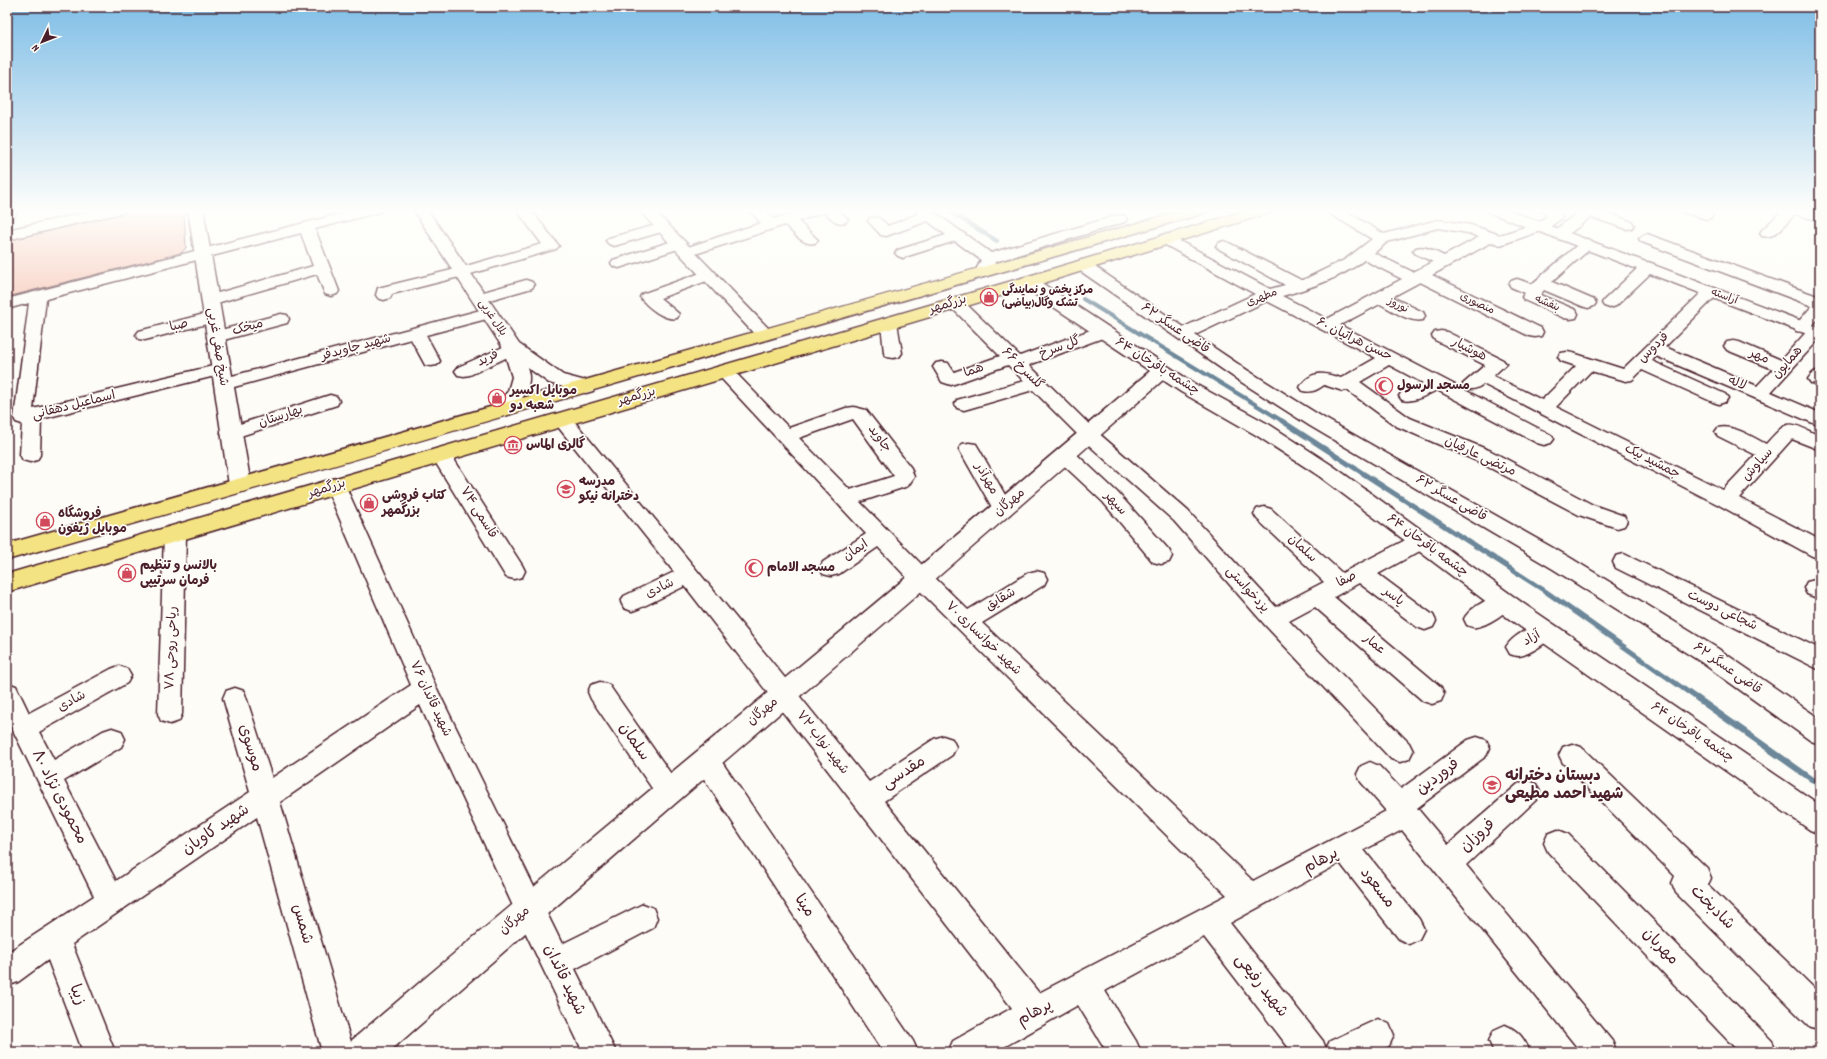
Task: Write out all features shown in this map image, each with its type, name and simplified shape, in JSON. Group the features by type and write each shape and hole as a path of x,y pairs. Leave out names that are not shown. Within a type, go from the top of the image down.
{"main road":[{"name":"بزرگمهر","path":"7,552 586,387 986,266 1016,258"},
{"name":"بزرگمهر","path":"7,583 725,372 1103,258"}],"street":[{"path":"7,304 185,258"},
{"name":"شیخ صفی غربی","path":"203,258 240,485"},
{"path":"318,258 331,291"},
{"name":"بلال غربی","path":"452,258 512,348"},
{"path":"384,295 384,292 507,258"},
{"path":"619,263 639,258"},
{"path":"693,258 764,334"},
{"path":"979,258 986,266 1008,258"},
{"name":"حسن هراتیان ۶۰","path":"1200,258 1266,295 1390,357 1544,439"},
{"path":"1247,258 1299,286"},
{"name":"مطهری","path":"1183,334 1266,295 1309,283 1357,258"},
{"name":"منصوری","path":"1374,258 1535,332"},
{"path":"1436,258 1445,262"},
{"path":"1326,326 1451,258"},
{"name":"بنفشه","path":"1570,314 1530,297 1538,287 1571,258"},
{"name":"آراسته","path":"1625,258 1813,331"},
{"path":"1698,258 1820,305"},
{"name":"قاضی عسگر ۶۲","path":"1082,265 1241,374 1317,422 1561,562 1709,655 1820,733"},
{"path":"1610,302 1648,267"},
{"name":"صبا","path":"145,335 211,308 322,268"},
{"path":"671,314 648,297 709,275"},
{"name":"چشمه باقرخان ۶۴","path":"1028,282 1188,388 1263,430 1326,471 1503,602 1820,821"},
{"path":"1606,282 1625,289"},
{"name":"شهید جاویدفر","path":"222,376 378,349 395,331 416,332 456,327 484,305 526,284"},
{"path":"1517,284 1538,287 1588,303"},
{"name":"فردوس","path":"1567,357 1587,365 1594,365 1626,376 1711,292"},
{"name":"اسماعیل دهقانی","path":"38,296 23,418 222,376"},
{"name":"نوروز","path":"1379,297 1417,316"},
{"name":"گلسرخ ۶۶","path":"955,302 1089,435"},
{"name":"همایون","path":"1760,394 1784,368 1813,331 1820,305"},
{"name":"میخک","path":"216,338 281,319"},
{"path":"889,323 893,353"},
{"path":"416,332 431,362"},
{"name":"گل سرخ","path":"1014,361 1102,332"},
{"name":"هوشیار","path":"1441,336 1496,364 1482,377"},
{"name":"مهر","path":"1733,346 1784,368"},
{"path":"512,348 556,379 586,387"},
{"path":"504,410 517,391 521,377 512,348"},
{"name":"فرید","path":"464,371 512,348"},
{"name":"لاله","path":"1654,349 1820,420"},
{"path":"1309,387 1322,378 1343,385 1390,357"},
{"name":"هما","path":"942,367 948,378 951,379 1014,361"},
{"name":"لاله","path":"1640,362 1719,398"},
{"path":"1545,407 1587,365"},
{"name":"مهرگان","path":"364,1052 529,909 1003,509 1162,371"},
{"name":"شهید خوانساری ۷۰","path":"725,372 921,578 1250,898"},
{"path":"1459,394 1482,377"},
{"name":"جمشید بیک","path":"1482,377 1545,407 1820,549"},
{"path":"964,404 1036,382"},
{"name":"مرتضی عارفیان","path":"1348,382 1403,422 1484,456 1586,510 1617,521"},
{"path":"1408,396 1438,383"},
{"name":"بهارستان","path":"231,433 330,401"},
{"name":"جاوید","path":"785,436 846,414 860,414 904,473 904,477 901,480 846,499"},
{"path":"30,455 32,417"},
{"name":"شهید نواب ۷۲","path":"562,419 784,694 1035,1012"},
{"name":"سیاوش","path":"1726,500 1789,430 1820,444"},
{"path":"1725,432 1768,453"},
{"name":"یزدخواستی","path":"1089,435 1181,516 1274,619 1400,751"},
{"name":"مهرآذر","path":"969,449 1003,509"},
{"name":"قاسمی ۷۴","path":"441,455 514,571"},
{"name":"سپهر","path":"1065,455 1110,497 1161,556"},
{"name":"شهید قائدان ۷۶","path":"336,487 425,689 529,909"},
{"name":"سلمان","path":"1264,514 1340,584"},
{"name":"ریاحی روحی ۷۸","path":"170,714 175,534"},
{"name":"ایمان","path":"831,568 880,535"},
{"name":"صفا","path":"1274,619 1421,541"},
{"name":"شجاعی دوست","path":"1624,562 1820,660"},
{"name":"یاسر","path":"1361,573 1425,621"},
{"name":"شادی","path":"632,602 688,575"},
{"name":"شقایق","path":"966,622 1036,579"},
{"name":"عمار","path":"1317,596 1432,694"},
{"path":"1475,619 1503,602"},
{"name":"آزاد","path":"1518,647 1545,631"},
{"name":"شادی","path":"24,728 119,676"},
{"name":"شهید کاویان","path":"7,971 425,689"},
{"name":"سلمان","path":"600,692 669,792"},
{"name":"محمودی نژاد ۸۰","path":"7,693 111,901"},
{"name":"موسوی","path":"235,698 265,797"},
{"path":"48,776 112,739"},
{"name":"مقدسی","path":"866,798 943,747"},
{"name":"فروردین","path":"1402,810 1477,748"},
{"name":"شادبخت","path":"1572,755 1697,878 1686,883 1820,1015"},
{"name":"مینا","path":"706,760 902,1052"},
{"path":"1370,774 1448,864 1601,1052"},
{"name":"فروزان","path":"1448,864 1527,792"},
{"name":"شمس","path":"265,797 338,1052"},
{"name":"پرهام","path":"978,1049 1035,1012 1345,848 1402,810"},
{"name":"مهربان","path":"1558,843 1761,1052"},
{"name":"مسعود","path":"1345,848 1410,929"},
{"name":"شهید قائدان","path":"529,909 600,1052"},
{"path":"556,963 643,918"},
{"name":"شهید رفیعی","path":"1209,920 1312,1052"},
{"name":"زیبا","path":"55,939 98,1052"},
{"path":"1084,986 1125,1052"},
{"path":"1341,1052 1378,1035"}],"building":[{"path":"7,258 160,258 7,297"}],"waterway":[{"path":"1083,299 1284,422"},
{"path":"1282,421 1545,591 1698,699"},
{"path":"1697,698 1820,785"}],"place":[{"name":"مرکز پخش و نمایندگی تشک وگال(بیاضی)","path":"989,297"},
{"name":"مسجد الرسول","path":"1384,386"},
{"name":"موبایل اکسیر شعبه دو","path":"497,398"},
{"name":"گالری الماس","path":"513,445"},
{"name":"مدرسه دخترانه نیکو","path":"566,489"},
{"name":"کتاب فروشی بزرگمهر","path":"369,503"},
{"name":"فروشگاه موبایل ژیفون","path":"45,521"},
{"name":"مسجد الامام","path":"754,568"},
{"name":"بالانس و تنظیم فرمان سرتیپی","path":"127,573"},
{"name":"دبستان دخترانه شهید احمد مطیعی","path":"1492,785"}]}
